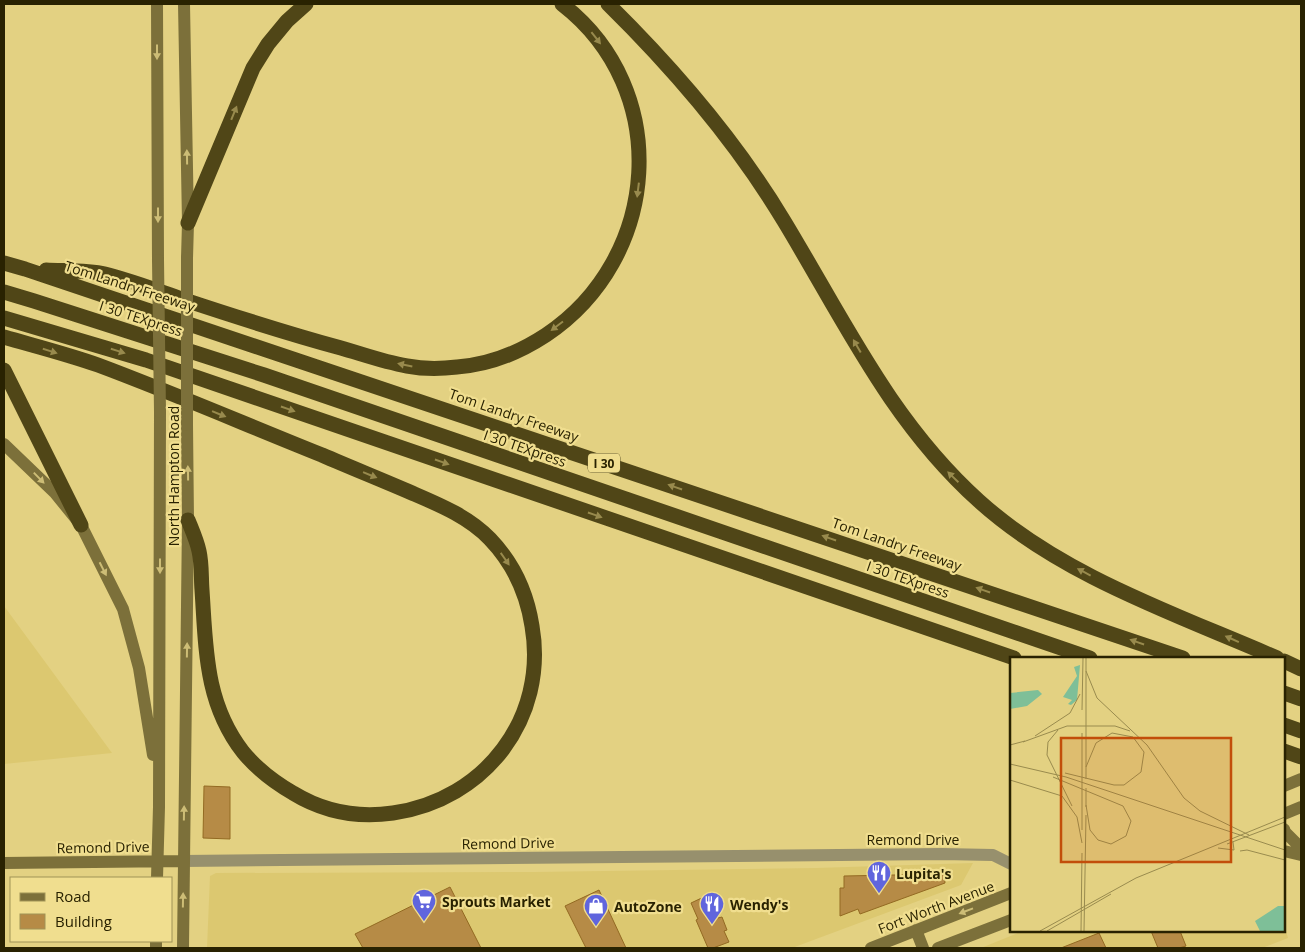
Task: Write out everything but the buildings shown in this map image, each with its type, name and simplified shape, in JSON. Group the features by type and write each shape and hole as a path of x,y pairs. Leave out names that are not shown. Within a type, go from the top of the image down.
{"highway":[{"path":"188,223 253,68 268,44 287,21 306,4"},
{"path":"25,269 104,274 286,334 407,366 434,369 460,367 485,362 509,354 535,342 558,327 580,308 604,277 627,234 636,204 640,171 639,142 634,113 625,85 596,36 575,14 562,4"},
{"path":"608,4 660,57 725,136 755,176 783,219 877,379 911,428 943,467 980,502 1019,533 1062,560 1118,590 1275,657"},
{"name":"Tom Landry Freeway","path":"4,263 1180,657"},
{"name":"I 30 TEXpress","path":"4,292 264,375 1087,657"},
{"path":"4,318 146,360 1011,657"},
{"path":"4,337 96,365 382,480 444,507 472,523 491,539 507,560 520,582 530,608 535,662 532,686 527,702 514,734 499,756 479,776 458,791 430,804 406,811 379,815 328,810 278,785 258,769 242,750 218,708 208,671 199,550 188,520"},
{"path":"4,370 81,525"},
{"path":"1285,661 1301,669"},
{"path":"1285,693 1301,699"},
{"path":"1285,725 1301,730"},
{"path":"1285,751 1301,757"}],"main road":[{"name":"North Hampton Road","path":"156,877 159,807 160,412 157,4"},
{"name":"North Hampton Road","path":"183,948 188,520 188,223 184,4"},
{"path":"4,444 55,493 81,525 123,609 138,668 151,738 159,807"},
{"path":"1285,786 1301,779"},
{"path":"1285,814 1301,807"},
{"path":"1285,832 1301,848"},
{"path":"1285,851 1301,855"},
{"name":"Remond Drive","path":"4,863 184,861"},
{"name":"Fort Worth Avenue","path":"871,948 1010,894"},
{"path":"938,948 1010,920"},
{"path":"916,930 923,948"}],"street":[{"name":"Remond Drive","path":"184,861 942,854 993,856 1010,864"}],"shaded area":[{"path":"4,606 112,753 4,764"},
{"path":"973,863 961,885 792,948 207,948 210,876 216,873 534,872 816,868"},
{"path":"1285,928 1288,938 1262,948 981,948 1021,932 1285,932"}],"place":[{"name":"Lupita's","path":"879,894"},
{"name":"Sprouts Market","path":"424,922"},
{"name":"Wendy's","path":"712,925"},
{"name":"AutoZone","path":"596,927"}]}
